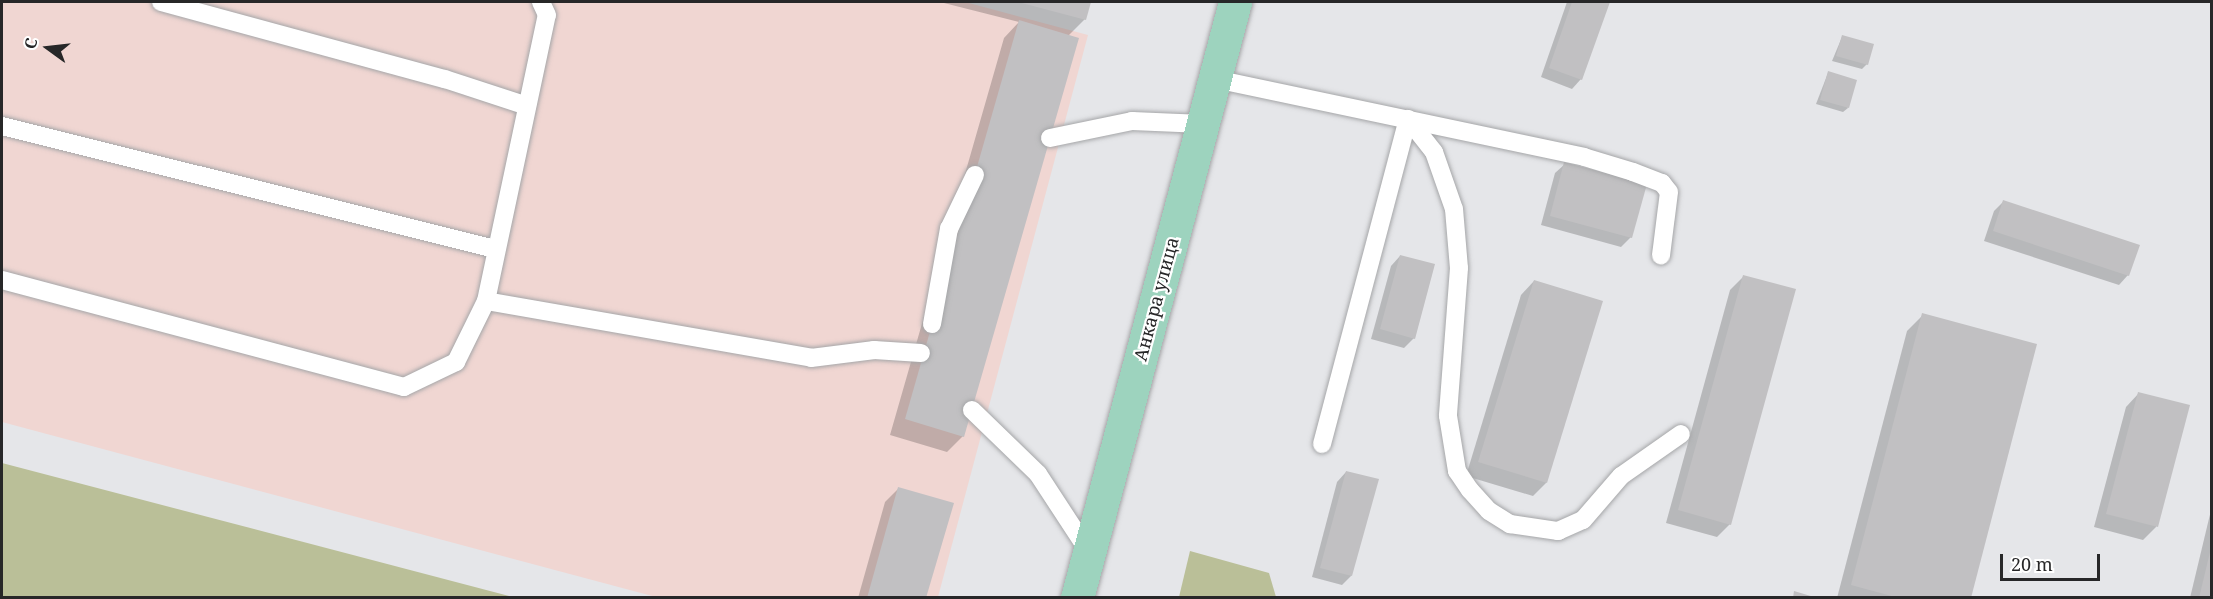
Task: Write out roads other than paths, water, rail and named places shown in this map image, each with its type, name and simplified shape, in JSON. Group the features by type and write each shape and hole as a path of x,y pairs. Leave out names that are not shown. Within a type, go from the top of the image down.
{"main road":[{"name":"Анкара улица","path":"1077,597 1235,2"}],"lane":[{"path":"161,2 445,79 526,106"},
{"path":"2,280 404,387 456,362 486,301 495,249 547,15 541,2"},
{"path":"1215,79 1584,157 1662,183 1670,198 1661,255"},
{"path":"1408,120 1434,152 1454,209 1459,268 1448,416 1457,471 1470,490 1489,511 1510,524 1558,531 1583,520 1621,476 1682,434"},
{"path":"1322,444 1408,120"},
{"path":"1050,138 1132,122 1203,124"},
{"path":"2,126 495,249"},
{"path":"932,324 949,229 975,176"},
{"path":"486,301 811,358 874,350 921,353"},
{"path":"972,410 1038,474 1089,552"}]}
